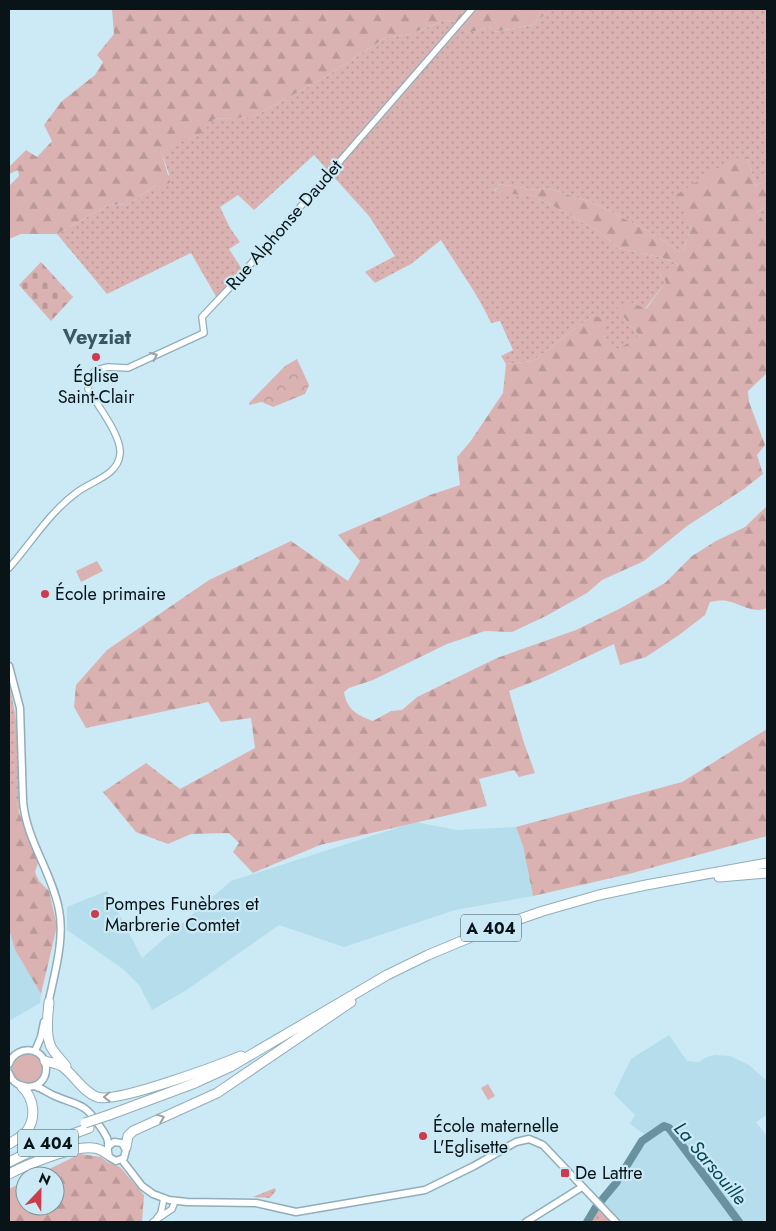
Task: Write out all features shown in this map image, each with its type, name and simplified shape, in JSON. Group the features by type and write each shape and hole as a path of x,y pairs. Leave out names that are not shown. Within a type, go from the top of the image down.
{"highway":[{"path":"718,875 767,861"},
{"name":"A 404","path":"9,1162 40,1146 245,1060 387,975 428,955 488,930 543,911 599,895 718,875 767,869"},
{"path":"718,875 767,873"},
{"name":"A 404","path":"111,1117 199,1088 235,1071 391,980 440,956 530,920 611,898 718,875"},
{"path":"48,1002 50,1043 54,1053 75,1079"},
{"path":"126,1147 128,1136 137,1129 199,1103 217,1093 351,1002"},
{"path":"45,1061 62,1066 95,1096 112,1098 202,1071 284,1036"},
{"path":"9,1144 24,1133 32,1120 32,1102 28,1093 22,1087"},
{"name":"A 404","path":"9,1155 38,1141 87,1126"},
{"path":"9,1174 32,1164 82,1148 108,1150"}],"main road":[{"path":"9,666 20,708 25,816 54,893 60,915 60,943 41,1037 35,1052"},
{"path":"9,1064 14,1055 20,1051 30,1050 35,1052 45,1061 44,1078 46,1086 54,1092 82,1102 91,1108 117,1142 122,1143 126,1147 126,1155 122,1160 113,1161 108,1150 107,1137 87,1109 79,1104 54,1096 43,1089 34,1086 22,1087 12,1081 9,1073"},
{"path":"34,1086 44,1078"},
{"path":"122,1160 142,1186 153,1194 164,1198 175,1201 256,1203 292,1212 308,1211 425,1190 474,1166 516,1142 529,1139 544,1145 616,1222"},
{"path":"108,1150 117,1142"},
{"path":"526,1222 582,1187"}],"street":[{"name":"Rue Alphonse Daudet","path":"9,568 66,500 109,473 118,463 121,450 119,442 88,386 88,378 92,372 108,367 128,368 204,333 202,317 235,282 472,9"},
{"path":"154,1221 161,1213 164,1198"},
{"path":"154,1221 172,1209 175,1201"}],"shaded area":[{"path":"415,822 457,830 516,827 523,846 533,896 455,910 344,947 279,925 185,991 152,1010 139,985 123,969 67,930 67,907 107,891 142,958 231,881"},
{"path":"9,929 15,950 41,994 40,1003 9,1021"},
{"path":"669,1035 687,1061 698,1062 715,1055 730,1056 749,1065 767,1081 767,1115 756,1122 767,1136 767,1222 583,1222 594,1205 614,1186 633,1153 647,1136 630,1124 635,1115 614,1094 631,1059"}],"green space":[{"path":"112,9 552,9 532,25 494,32 490,27 468,33 455,22 446,20 410,34 385,38 327,76 253,117 214,119 203,132 190,139 181,137 162,154 170,182 161,192 155,186 128,204 108,205 57,234 21,234 9,239 9,186 19,176 18,170 9,174 9,167 26,150 37,157 52,141 44,125 61,102 95,75 103,62 97,55 114,34"},
{"path":"552,9 767,9 767,180 755,186 746,156 677,195 691,228 682,253 648,231 594,203 547,188 536,190 500,184 494,191 533,196 600,232 618,248 663,258 678,264 677,271 659,273 666,282 645,309 633,303 630,325 640,336 618,350 603,336 593,315 533,361 506,364 501,356 513,350 500,321 491,323 474,291 441,240 411,264 375,283 365,272 395,256 369,216 314,155 254,210 238,195 220,207 230,228 240,242 229,249 242,269 217,298 191,253 107,294 57,234 108,205 128,204 155,186 162,191 169,174 162,154 181,136 190,139 203,131 214,119 253,117 327,76 385,38 410,34 446,20 455,22 468,33 490,27 495,32 532,25"},
{"path":"746,156 755,186 767,180 767,206 757,212 767,225 767,373 748,391 749,402 765,445 757,455 763,474 744,489 687,526 644,561 602,580 587,593 546,616 512,632 485,631 447,644 373,680 349,688 344,692 345,698 350,708 373,721 391,711 402,710 417,697 497,658 576,630 621,608 665,583 692,556 716,541 745,527 767,506 767,608 757,610 727,601 710,602 705,615 646,657 620,665 614,644 540,679 509,691 535,773 519,777 514,770 479,779 487,806 320,845 253,873 233,852 239,843 229,833 191,834 168,844 136,832 103,792 146,763 180,789 255,748 251,718 221,722 208,702 86,728 74,707 76,685 107,650 209,580 291,541 348,581 360,561 338,535 430,495 460,485 457,457 470,442 503,393 506,364 533,361 593,315 607,321 603,336 618,349 640,336 616,306 633,303 646,309 666,282 659,273 666,268 677,271 678,264 663,258 618,248 600,232 533,196 494,192 500,184 536,190 547,188 594,203 648,231 682,253 691,228 676,195 729,161"},
{"path":"767,206 767,225 757,212"},
{"path":"41,262 73,297 51,321 19,285"},
{"path":"297,359 309,385 305,394 273,407 262,402 249,405 285,366"},
{"path":"97,561 103,571 81,582 76,571"},
{"path":"9,679 17,727 19,812 13,790 9,788"},
{"path":"767,729 767,836 629,874 533,896 523,846 516,827 682,782"},
{"path":"9,788 13,789 19,812 38,863 35,872 39,881 49,891 57,926 41,994 15,950 9,929"},
{"path":"20,1053 33,1053 42,1062 43,1069 40,1078 35,1083 22,1084 16,1081 12,1075 11,1068 14,1059"},
{"path":"488,1084 495,1096 488,1100 481,1088"},
{"path":"80,1154 101,1157 107,1162 120,1167 144,1195 142,1222 9,1222 9,1189 15,1186 15,1216 65,1216 65,1166 55,1166"},
{"path":"275,1188 276,1191 270,1198 253,1197"},
{"path":"594,1205 611,1222 583,1222"}],"waterway":[{"name":"La Sarsouille","path":"601,1201 616,1183 642,1141 664,1126 669,1128 739,1222"},
{"name":"La Sarsouille","path":"587,1222 596,1207"}],"place":[{"name":"Église Saint-Clair","path":"96,357"},
{"name":"École primaire","path":"45,594"},
{"name":"Pompes Funèbres et Marbrerie Comtet","path":"95,914"},
{"name":"École maternelle L'Eglisette","path":"423,1136"},
{"name":"De Lattre","path":"565,1173"}],"district":[{"name":"Veyziat","path":"97,337"}]}
